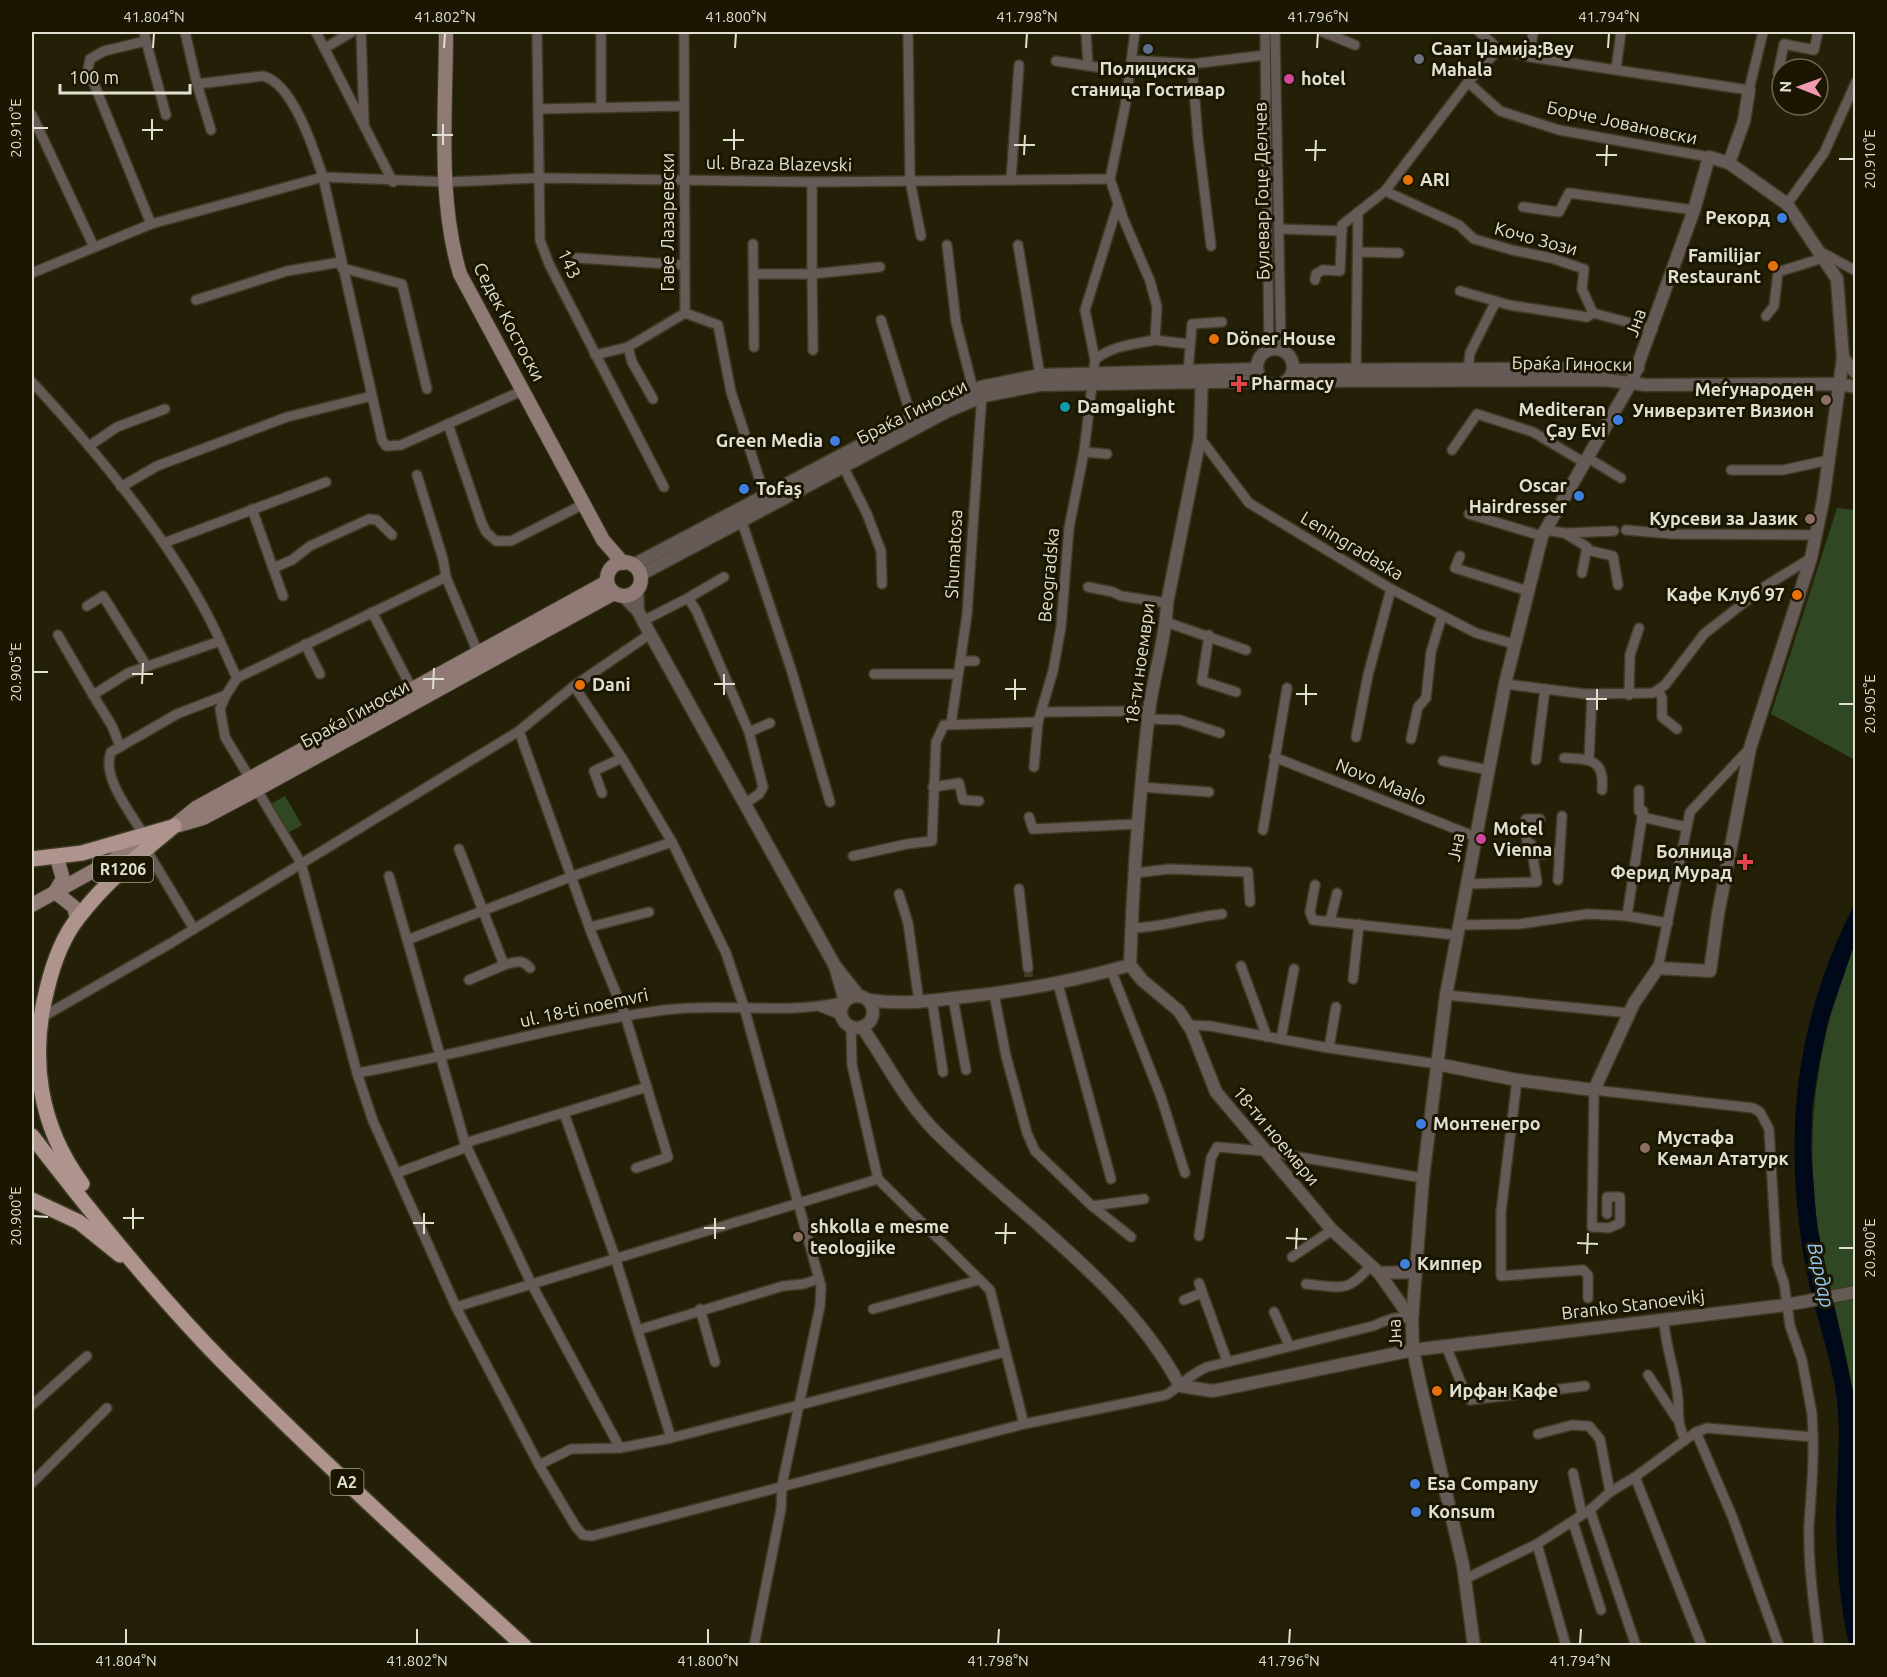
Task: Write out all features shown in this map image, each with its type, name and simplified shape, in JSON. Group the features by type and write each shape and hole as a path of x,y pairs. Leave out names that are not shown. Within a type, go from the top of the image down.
{"main road":[{"name":"Седек Костоски","path":"446,32 447,182 452,236 460,274 603,540"},
{"path":"603,540 632,568 637,590"},
{"path":"603,540 613,586"},
{"name":"Браќа Гиноски","path":"613,586 614,566 632,568"},
{"name":"Браќа Гиноски","path":"254,784 613,586"},
{"name":"Браќа Гиноски","path":"32,905 174,826 203,818 254,784 412,689 477,653 613,586 637,590"},
{"name":"R1206","path":"32,859 57,858 145,841 174,826"},
{"name":"R1206","path":"145,841 77,919 61,946 51,971 39,1019 37,1046 40,1090 57,1143 72,1171 154,1275 177,1312"},
{"path":"57,858 63,879 55,892 74,907 77,919"},
{"name":"A2","path":"32,1136 177,1312 221,1360 342,1477 524,1646"},
{"path":"32,1200 80,1222 160,1291"}],"street":[{"path":"185,32 211,130"},
{"path":"316,32 393,182"},
{"path":"325,48 352,32"},
{"path":"361,32 364,125"},
{"name":"143","path":"537,32 540,240 549,264 664,487"},
{"path":"601,32 601,107"},
{"name":"Гаве Лазаревски","path":"595,355 628,346 685,313 684,32"},
{"path":"908,32 910,181 921,236"},
{"path":"1086,32 1088,66"},
{"path":"1135,32 1110,179 1150,281 1156,308 1155,340"},
{"name":"Булевар Гоце Делчев","path":"1265,32 1275,350"},
{"name":"Булевар Гоце Делчев","path":"1275,32 1279,229 1275,350"},
{"path":"1323,32 1341,34 1355,45"},
{"path":"1479,32 1498,49 1530,57 1749,90"},
{"path":"1530,57 1533,32"},
{"path":"1616,69 1622,32"},
{"path":"1729,163 1744,121 1763,32"},
{"path":"1781,57 1784,45 1814,50 1818,32"},
{"path":"151,224 147,208 107,120 88,69 90,59 104,51 145,36 166,115"},
{"path":"1315,280 1316,273 1323,270 1340,271 1342,225 1385,191 1468,82 1498,49"},
{"path":"1132,60 1192,64 1265,55"},
{"path":"1056,62 1130,72"},
{"path":"1192,64 1198,139 1211,246"},
{"path":"1011,179 1019,65"},
{"path":"197,84 238,77 273,78 282,87 310,136 323,177 341,265 386,446 400,445 524,390"},
{"name":"Борче Јовановски","path":"1468,82 1500,111 1559,129 1709,158"},
{"path":"1787,204 1824,153 1856,82"},
{"path":"350,96 363,95"},
{"path":"1845,104 1856,109"},
{"path":"538,109 684,106"},
{"path":"32,115 94,247"},
{"path":"1658,968 1710,971 1718,914 1750,748 1811,558 1829,460 1838,384 1844,358 1837,279 1787,204 1729,163 1709,158"},
{"name":"Јна","path":"1474,1646 1465,1579 1413,1350 1414,1272 1423,1178 1446,995 1505,684 1543,533 1638,368 1694,210 1709,158"},
{"name":"ul. Braza Blazevski","path":"32,273 151,224 323,177 393,182 539,178 684,178 812,182 1110,179"},
{"path":"812,182 813,350"},
{"name":"Кочо Зози","path":"1385,191 1459,225 1474,239 1551,258 1584,269 1582,289 1593,313"},
{"path":"1522,207 1559,212 1569,193 1694,210"},
{"path":"1091,380 1095,360 1085,310 1118,204"},
{"path":"1356,369 1358,212"},
{"path":"1279,229 1342,231"},
{"path":"753,244 754,347"},
{"path":"947,245 956,322 979,391"},
{"path":"1018,245 1040,375"},
{"path":"1359,252 1399,253"},
{"path":"1766,316 1774,306 1778,272 1820,254 1852,270"},
{"path":"577,258 685,265"},
{"path":"196,300 287,271 341,265 402,284 427,389"},
{"path":"754,274 812,274 880,267"},
{"path":"1837,279 1852,270"},
{"path":"1460,291 1496,301 1587,317 1593,313 1653,329"},
{"path":"1468,370 1470,353 1496,301"},
{"path":"685,313 718,325 730,392 765,496"},
{"path":"881,320 912,419"},
{"path":"1188,372 1192,324 1222,322"},
{"path":"1095,360 1102,353 1155,340 1189,344"},
{"path":"628,346 632,362 653,399"},
{"path":"1260,375 1260,357 1275,350 1291,358 1289,376"},
{"path":"1844,358 1856,373"},
{"name":"Браќа Гиноски","path":"632,568 912,419 979,391 1040,375 1091,380 1260,375 1275,385 1289,376 1356,369 1638,368"},
{"name":"Браќа Гиноски","path":"632,568 742,522 948,411 979,391 1188,372 1202,376"},
{"name":"18-ти ноември","path":"1202,376 1200,438 1167,603 1166,622 1149,715 1137,824 1130,965 1142,980 1179,1011 1188,1025 1216,1092 1332,1230 1375,1269 1412,1320"},
{"name":"Браќа Гиноски","path":"1289,376 1632,381 1646,385 1838,384 1856,387"},
{"name":"Beogradska","path":"1034,767 1038,722 1061,627 1069,528 1084,452 1091,380"},
{"path":"32,382 89,446 164,543 208,615 237,678"},
{"name":"Shumatosa","path":"951,724 967,615 979,391"},
{"path":"121,487 157,466 287,417 372,396"},
{"path":"89,446 117,427 165,409"},
{"path":"1452,450 1477,414 1533,432 1621,478"},
{"path":"448,424 481,520 486,532 496,541 511,541 584,504"},
{"name":"Leningradaska","path":"1200,438 1249,503 1391,589 1476,633 1515,644"},
{"path":"1084,452 1107,454"},
{"path":"1731,470 1783,470 1829,460"},
{"path":"844,468 867,514 881,551 882,584"},
{"path":"417,476 443,559 446,577 477,653"},
{"path":"164,543 326,482"},
{"path":"252,509 283,596"},
{"path":"1469,514 1543,533 1614,531"},
{"path":"273,568 292,560 310,546 369,519 377,520 392,535"},
{"path":"742,522 791,669 830,802"},
{"path":"1626,530 1672,534 1815,536"},
{"path":"1564,533 1587,547 1582,573"},
{"path":"1587,550 1613,556 1618,585"},
{"path":"1460,556 1455,568 1528,591"},
{"path":"1505,684 1592,694 1646,695 1659,691 1704,634 1764,587 1811,558"},
{"path":"446,577 237,678 220,709 225,737 301,863 357,1073 373,1120 456,1307 539,1465 576,1527 583,1534 592,1536 1024,1424 1166,1395 1180,1386 1190,1374 1227,1361 1372,1326 1393,1317 1403,1316 1412,1320"},
{"path":"640,616 687,598 724,577"},
{"path":"613,586 640,616 835,966 863,998 864,1022 852,1065 878,1179 990,1290 1024,1424"},
{"path":"1088,587 1121,596 1167,603"},
{"path":"1356,737 1368,675 1391,589"},
{"path":"637,590 640,616"},
{"path":"87,606 103,596 146,665"},
{"path":"687,598 696,610 749,732 763,786 759,794 746,803"},
{"path":"372,612 412,689"},
{"path":"1411,739 1418,707 1426,698 1431,652 1442,616"},
{"path":"1166,622 1209,635 1246,650"},
{"path":"1629,695 1629,655 1640,628"},
{"path":"39,1019 194,929 519,731 574,686 650,634"},
{"path":"58,635 112,726 120,746"},
{"path":"1209,635 1202,681 1236,692"},
{"path":"93,695 128,673 146,665 220,641"},
{"path":"305,644 320,674"},
{"path":"961,661 975,661"},
{"path":"874,674 958,674"},
{"path":"574,686 622,758 672,842 726,953 744,1007 819,1279 820,1306 782,1485 781,1509 754,1646"},
{"path":"1263,830 1287,688"},
{"path":"1536,760 1545,689"},
{"path":"1659,691 1662,698 1662,717 1677,729"},
{"path":"1589,759 1592,694"},
{"path":"194,929 145,841 108,762 111,752 120,746 177,714 226,695"},
{"path":"1042,712 1149,715 1180,720 1220,733"},
{"path":"853,856 907,844 932,842 936,742 944,725 1038,722"},
{"path":"749,732 770,723"},
{"path":"519,731 590,927 625,1015 668,1157 636,1168"},
{"path":"1607,1214 1607,1197 1620,1197 1620,1223 1609,1228 1592,1227 1594,1090 1642,988 1658,968 1690,812 1750,748"},
{"name":"Novo Maalo","path":"1274,757 1476,837"},
{"path":"602,793 594,771 622,758"},
{"path":"1564,758 1589,759 1601,770 1602,790"},
{"path":"1443,761 1489,770"},
{"path":"933,787 958,783 963,800 979,801"},
{"path":"1142,787 1209,792"},
{"path":"1627,916 1643,811 1639,811 1639,790"},
{"path":"1558,880 1562,816"},
{"path":"1029,817 1033,829 1137,824"},
{"path":"1642,817 1686,827"},
{"path":"1467,884 1537,882 1531,844 1527,844 1526,819 1540,819"},
{"path":"407,940 573,876 672,842"},
{"path":"459,849 504,965"},
{"path":"1532,855 1559,852"},
{"path":"1135,873 1169,869 1248,872 1250,902"},
{"path":"389,876 466,1145 531,1283 620,1448"},
{"path":"1315,885 1310,912 1313,920 1457,930 1588,914 1627,916 1668,923"},
{"path":"1019,890 1028,968"},
{"path":"1330,921 1337,893"},
{"path":"899,894 943,1072"},
{"path":"590,927 649,912"},
{"path":"1131,928 1152,928 1190,917 1222,914"},
{"path":"1353,979 1359,924"},
{"path":"469,980 519,960 525,962 530,968"},
{"path":"845,1001 863,998 894,1005 994,994 1030,986 1058,984 1130,965"},
{"path":"835,966 845,1001 841,1016 864,1022 894,1005"},
{"path":"1241,966 1267,1037"},
{"path":"1281,1040 1293,969"},
{"path":"1111,970 1161,1097 1185,1173"},
{"path":"1058,984 1111,1179"},
{"path":"994,994 1006,1056 1027,1133 1035,1151 1092,1206 1131,1237"},
{"path":"1446,995 1629,1013"},
{"path":"953,998 966,1070"},
{"name":"ul. 18-ti noemvri","path":"357,1073 440,1058 625,1015 698,1006 821,1007 845,1001"},
{"name":"ul. 18-ti noemvri","path":"821,1007 841,1016"},
{"path":"1329,1048 1336,1007"},
{"path":"864,1022 892,1074 934,1130 1112,1294 1168,1364 1180,1386"},
{"path":"1188,1025 1210,1026 1281,1040 1437,1064 1517,1080 1753,1108 1760,1112 1769,1129 1777,1263 1790,1326 1802,1360 1812,1414 1815,1472 1809,1526 1810,1583 1819,1646"},
{"path":"1517,1080 1501,1212 1501,1276 1582,1270 1588,1275 1588,1298"},
{"path":"397,1173 466,1145 647,1087"},
{"path":"564,1113 615,1257 671,1437"},
{"path":"1198,1236 1213,1151 1222,1147 1264,1151 1423,1178"},
{"path":"456,1307 878,1179"},
{"path":"1092,1206 1144,1199"},
{"path":"1292,1257 1332,1230"},
{"path":"1306,1284 1348,1287 1375,1269 1414,1272"},
{"path":"638,1330 700,1310 819,1279"},
{"path":"873,1309 979,1280"},
{"path":"1199,1282 1227,1361"},
{"name":"Branko Stanoevikj","path":"1180,1386 1213,1391 1413,1350 1786,1305 1854,1292"},
{"path":"1184,1300 1202,1293"},
{"path":"700,1310 715,1362"},
{"path":"1274,1312 1289,1345"},
{"path":"1664,1320 1665,1345 1678,1399 1677,1419"},
{"path":"1446,1346 1470,1400 1585,1386"},
{"path":"539,1465 571,1449 620,1448 671,1437 1005,1352"},
{"path":"32,1406 87,1356"},
{"path":"1648,1375 1677,1419 1685,1440"},
{"path":"32,1483 107,1408"},
{"path":"1538,1434 1572,1425 1589,1426 1600,1439 1610,1492"},
{"path":"1465,1579 1537,1544 1573,1522 1610,1492 1635,1477 1696,1432 1707,1428 1813,1437"},
{"path":"1696,1432 1732,1516 1779,1646"},
{"path":"1573,1473 1636,1646"},
{"path":"1635,1477 1702,1646"},
{"path":"1573,1522 1601,1610"},
{"path":"1537,1544 1566,1646"}],"green space":[{"path":"1837,508 1855,510 1855,760 1771,714"},
{"path":"285,796 302,825 286,834 269,805"},
{"path":"1855,943 1855,1415 1848,1368 1818,1228 1812,1155 1813,1119 1823,1048 1842,978"},
{"path":"1855,1468 1855,1578 1853,1530"}],"water":[{"name":"Вардар","path":"1855,903 1855,943 1828,1021 1819,1065 1812,1107 1811,1151 1817,1227 1853,1391 1855,1645 1849,1645 1840,1595 1837,1544 1839,1442 1837,1401 1835,1384 1806,1269 1795,1173 1795,1127 1806,1037 1818,992 1834,948"}],"tunnel":[{"path":"1028,968 1029,983"}],"place":[{"name":"Полициска станица Гостивар","path":"1148,49"},
{"name":"Саат Џамија;Bey Mahala","path":"1419,59"},
{"name":"hotel","path":"1289,79"},
{"name":"ARI","path":"1408,180"},
{"name":"Рекорд","path":"1782,218"},
{"name":"Familijar Restaurant","path":"1773,266"},
{"name":"Döner House","path":"1214,339"},
{"name":"Pharmacy","path":"1239,384"},
{"name":"Меѓународен Универзитет Визион","path":"1826,400"},
{"name":"Damgalight","path":"1065,407"},
{"name":"Mediteran Çay Evi","path":"1618,420"},
{"name":"Green Media","path":"835,441"},
{"name":"Tofaş","path":"744,489"},
{"name":"Oscar Hairdresser","path":"1579,496"},
{"name":"Курсеви за Јазик","path":"1810,519"},
{"name":"Кафе Клуб 97","path":"1797,595"},
{"name":"Dani","path":"580,685"},
{"name":"Motel Vienna","path":"1481,839"},
{"name":"Болница Ферид Мурад","path":"1745,862"},
{"name":"Монтенегро","path":"1421,1124"},
{"name":"Мустафа Кемал Ататурк","path":"1645,1148"},
{"name":"shkolla e mesme teologjike","path":"798,1237"},
{"name":"Киппер","path":"1405,1264"},
{"name":"Ирфан Кафе","path":"1437,1391"},
{"name":"Esa Company","path":"1415,1484"},
{"name":"Konsum","path":"1416,1512"}]}
